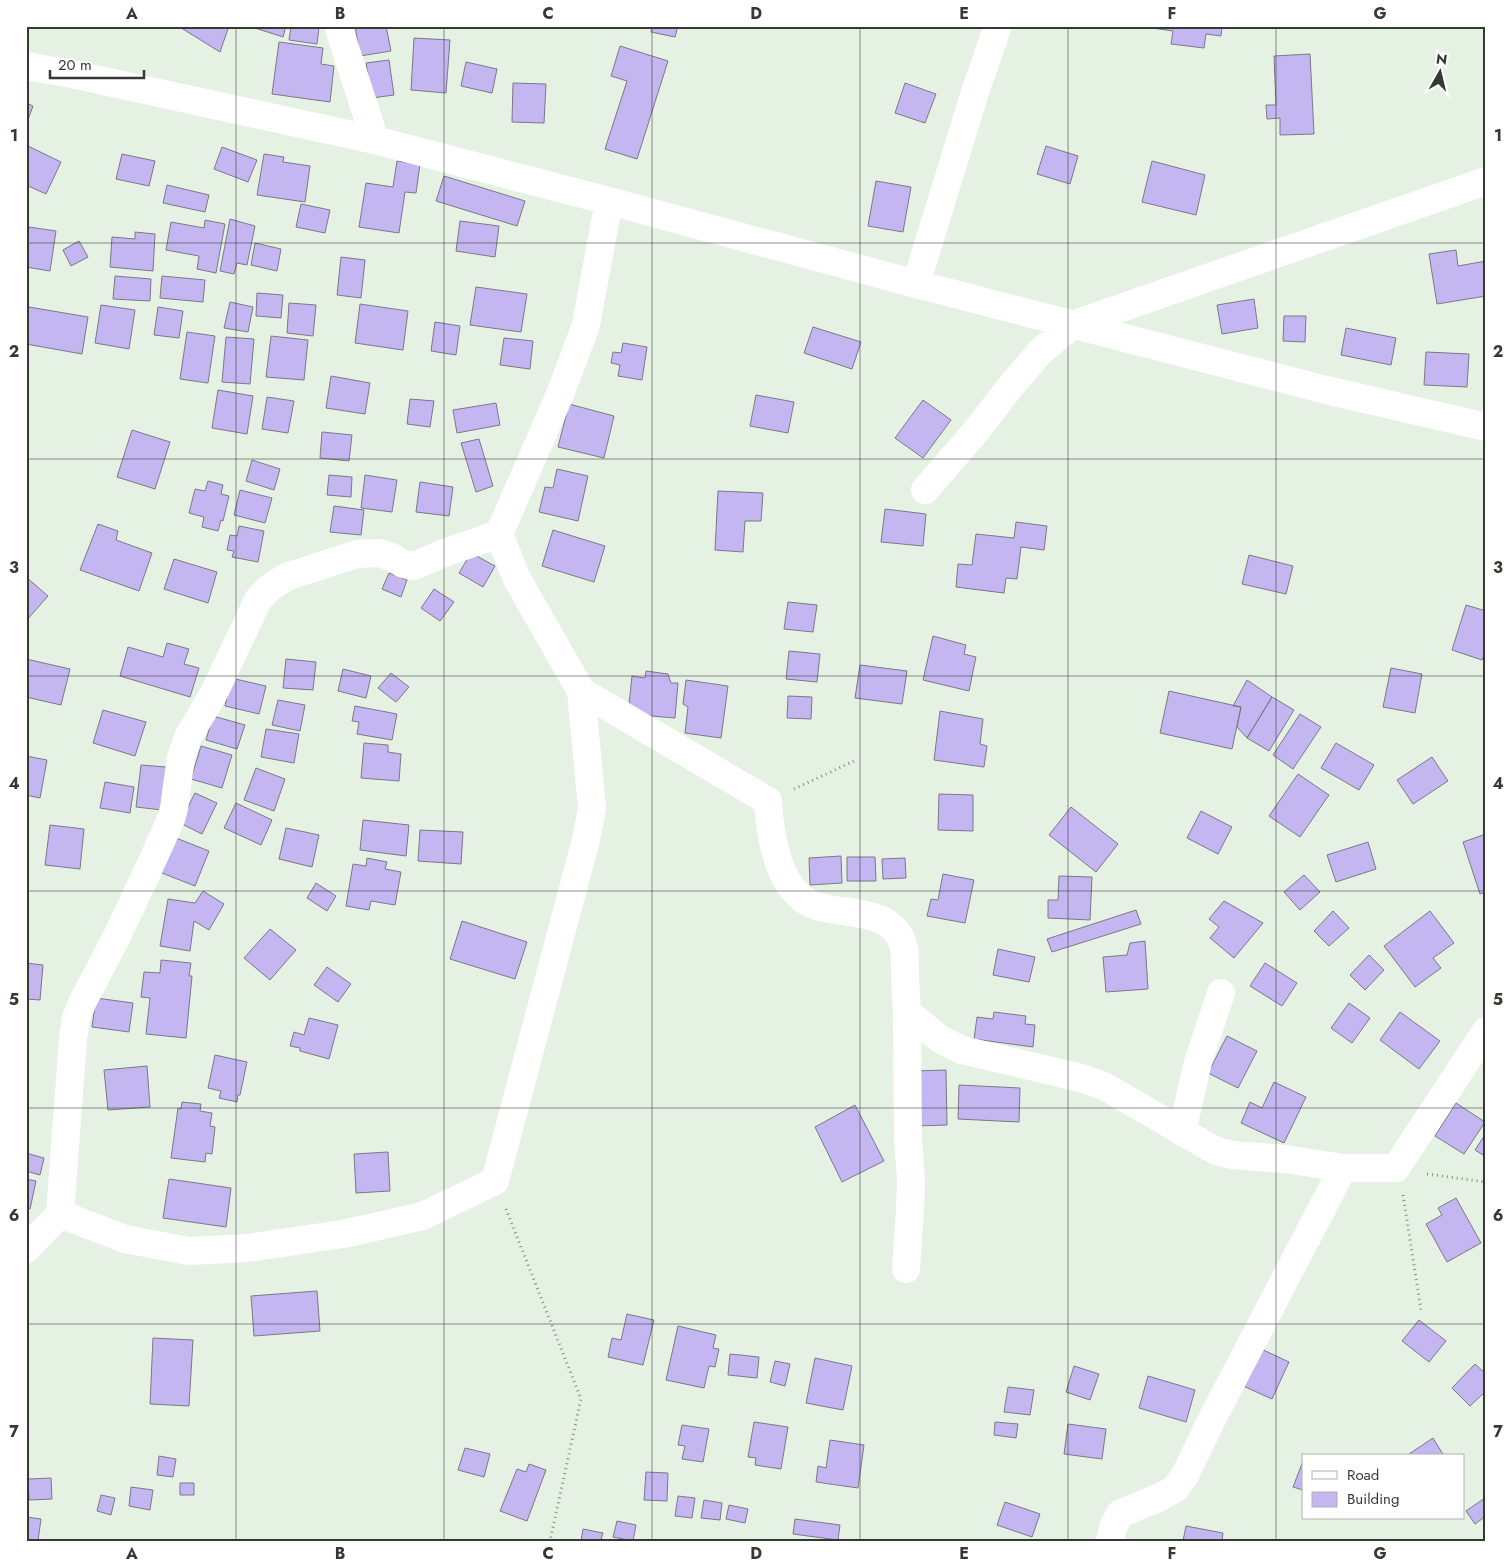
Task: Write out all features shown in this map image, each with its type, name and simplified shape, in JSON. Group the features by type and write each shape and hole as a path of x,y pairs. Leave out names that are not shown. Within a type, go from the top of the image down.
{"street":[{"path":"338,26 374,140"},
{"path":"916,284 976,89 998,26"},
{"path":"26,66 72,74 374,140 1072,325 1326,390 1486,427"},
{"path":"924,490 977,430 1040,352 1072,325 1486,181"},
{"path":"60,1214 125,1239 189,1251 247,1248 343,1234 423,1216 495,1181 586,840 592,808 581,691 517,579 499,534 560,392 586,325 609,201"},
{"path":"26,1249 60,1214 76,1018 171,819 181,757 188,737 215,691 258,600 268,589 286,577 357,554 379,553 392,556 402,564 414,566 444,553 499,534"},
{"path":"581,691 768,802 774,851 790,886 803,900 822,908 871,916 884,922 895,931 903,944 907,1012 908,1130 911,1179 906,1269"},
{"path":"1182,1132 1198,1062 1221,993"},
{"path":"907,1012 940,1039 962,1050 1081,1078 1104,1086 1216,1151 1233,1155 1285,1159 1343,1168 1396,1168 1486,1031"},
{"path":"1110,1541 1113,1527 1120,1514 1175,1489 1185,1475 1343,1168"}],"path":[{"path":"768,802 854,761"},
{"path":"1421,1310 1412,1262 1405,1206 1396,1168 1486,1182"},
{"path":"495,1181 582,1398 550,1541"}],"building":[{"path":"178,26 229,26 220,52"},
{"path":"255,26 286,26 283,37 255,28"},
{"path":"291,26 319,27 317,44 289,40"},
{"path":"355,26 386,26 391,51 360,56"},
{"path":"652,26 678,26 675,37 651,32"},
{"path":"1138,26 1222,26 1221,36 1206,34 1204,48 1171,44 1173,31"},
{"path":"414,38 450,40 446,93 411,90"},
{"path":"279,42 323,48 321,64 334,66 330,102 272,94"},
{"path":"620,46 668,61 637,159 605,149 627,81 611,76"},
{"path":"1310,54 1314,134 1280,135 1280,118 1267,119 1266,105 1276,105 1274,56"},
{"path":"389,60 394,95 372,98 366,63"},
{"path":"466,62 497,69 492,93 461,86"},
{"path":"513,83 546,84 544,123 512,122"},
{"path":"905,83 936,94 925,123 895,113"},
{"path":"26,103 33,106 26,125"},
{"path":"26,145 61,162 46,194 26,185"},
{"path":"1046,146 1078,156 1070,184 1037,174"},
{"path":"222,147 257,160 248,182 214,169"},
{"path":"122,154 155,161 149,186 116,179"},
{"path":"264,154 284,157 283,162 310,166 305,202 257,195"},
{"path":"397,161 420,164 416,193 405,192 399,233 359,227 366,183 393,187"},
{"path":"1152,161 1205,175 1196,215 1142,202"},
{"path":"444,176 525,201 517,226 436,201"},
{"path":"876,181 911,187 903,232 868,226"},
{"path":"167,185 209,195 205,212 163,203"},
{"path":"301,204 330,210 325,233 296,227"},
{"path":"230,219 255,226 247,265 237,263 234,274 220,271"},
{"path":"205,220 225,224 216,273 197,269 199,256 166,250 171,222 204,228"},
{"path":"460,221 499,226 495,257 456,251"},
{"path":"29,227 56,231 50,271 26,267 26,244"},
{"path":"135,232 155,234 153,271 110,267 112,237 135,239"},
{"path":"79,241 88,257 71,266 63,250"},
{"path":"255,243 281,249 277,271 251,265"},
{"path":"1456,250 1458,266 1486,261 1486,296 1437,304 1429,254"},
{"path":"341,257 365,260 361,298 337,295"},
{"path":"115,276 151,279 150,301 113,299"},
{"path":"162,276 205,280 203,302 160,298"},
{"path":"476,287 527,294 521,332 470,325"},
{"path":"257,293 283,295 281,318 256,316"},
{"path":"1254,299 1258,328 1222,334 1217,305"},
{"path":"230,302 253,307 248,332 224,328"},
{"path":"289,303 316,305 313,336 287,333"},
{"path":"360,304 408,311 403,350 355,343"},
{"path":"101,305 135,310 129,349 95,343"},
{"path":"29,307 88,317 82,354 26,344 26,324"},
{"path":"158,307 183,311 179,338 154,335"},
{"path":"1284,316 1306,316 1305,342 1283,341"},
{"path":"435,322 460,326 456,355 431,351"},
{"path":"813,327 861,342 852,369 804,353"},
{"path":"1346,328 1396,338 1391,365 1341,355"},
{"path":"187,332 215,336 208,383 180,379"},
{"path":"271,336 308,340 304,380 266,377"},
{"path":"226,337 254,339 250,384 222,382"},
{"path":"504,338 533,341 530,369 500,365"},
{"path":"623,343 647,347 642,380 618,376 620,365 611,363 613,352 621,353"},
{"path":"1426,352 1469,354 1467,387 1424,385"},
{"path":"331,376 370,383 365,414 326,408"},
{"path":"218,390 253,396 247,434 212,428"},
{"path":"756,395 794,402 788,433 750,426"},
{"path":"267,397 294,401 288,433 262,429"},
{"path":"410,399 434,401 430,427 407,424"},
{"path":"923,400 951,420 923,458 895,438"},
{"path":"496,403 500,425 457,433 453,410"},
{"path":"569,404 614,416 604,458 558,447"},
{"path":"132,430 170,442 155,489 117,477"},
{"path":"322,432 352,435 349,461 320,458"},
{"path":"479,439 493,486 476,492 461,443"},
{"path":"252,460 280,469 274,490 246,481"},
{"path":"557,469 588,476 578,521 539,512 545,487 553,488"},
{"path":"329,475 352,477 351,497 327,495"},
{"path":"365,475 397,480 392,512 361,508"},
{"path":"208,481 223,485 221,494 229,496 223,521 221,520 218,531 202,527 204,517 189,513 195,489 205,491"},
{"path":"420,482 453,487 449,516 416,512"},
{"path":"240,490 272,498 265,523 234,515"},
{"path":"718,491 763,493 761,521 745,521 743,552 715,550"},
{"path":"334,506 364,510 361,535 330,532"},
{"path":"885,509 926,514 923,546 881,542"},
{"path":"1016,522 1047,526 1044,550 1021,547 1017,579 1006,578 1004,593 956,587 958,564 972,565 976,534 1014,538"},
{"path":"98,524 118,531 116,540 152,553 139,591 80,570"},
{"path":"239,526 264,531 258,562 232,557 234,551 227,550 230,535 237,536"},
{"path":"553,530 605,546 594,582 542,566"},
{"path":"471,553 495,566 483,587 459,573"},
{"path":"1249,555 1293,566 1286,594 1242,584"},
{"path":"174,559 217,572 208,603 164,589"},
{"path":"389,573 407,580 401,597 382,589"},
{"path":"26,577 48,596 26,621"},
{"path":"434,589 454,602 440,621 421,608"},
{"path":"788,602 817,605 813,632 784,629"},
{"path":"1466,605 1486,611 1486,650 1482,660 1452,650"},
{"path":"933,636 966,645 964,654 976,657 969,691 923,680"},
{"path":"167,643 189,649 184,664 199,668 190,697 120,676 128,647 163,657"},
{"path":"789,651 820,654 817,682 786,679"},
{"path":"26,659 70,669 61,705 26,697"},
{"path":"286,659 316,662 313,690 283,688"},
{"path":"860,665 907,671 902,704 855,698"},
{"path":"1391,668 1422,674 1415,713 1383,707"},
{"path":"343,669 371,676 366,698 338,691"},
{"path":"646,671 668,674 671,683 678,683 675,718 628,714 632,676 645,678"},
{"path":"391,673 409,687 396,702 378,688"},
{"path":"231,678 266,686 259,714 225,706"},
{"path":"686,680 728,686 721,738 685,733 688,707 683,704"},
{"path":"1247,680 1272,697 1247,738 1237,727 1241,707 1233,706"},
{"path":"1169,691 1241,707 1232,749 1160,733"},
{"path":"788,696 812,697 811,719 787,718"},
{"path":"1272,697 1294,710 1269,751 1247,738"},
{"path":"278,700 305,705 300,731 272,725"},
{"path":"355,706 397,714 392,740 357,734 359,722 352,721"},
{"path":"103,710 146,722 135,756 93,743"},
{"path":"940,711 983,719 980,744 987,746 984,767 934,760"},
{"path":"1300,714 1321,727 1293,769 1273,755"},
{"path":"213,716 245,725 237,749 206,740"},
{"path":"266,729 299,734 294,763 261,757"},
{"path":"364,743 388,745 388,752 401,754 399,781 361,778"},
{"path":"1336,743 1374,765 1359,790 1321,768"},
{"path":"201,746 232,755 222,788 191,779"},
{"path":"26,756 47,760 40,798 26,795"},
{"path":"1432,757 1448,781 1413,804 1397,780"},
{"path":"141,765 166,767 162,810 136,807"},
{"path":"256,768 285,779 274,811 244,800"},
{"path":"1298,774 1329,795 1300,837 1269,816"},
{"path":"105,782 134,787 130,813 100,808"},
{"path":"195,793 217,803 202,834 180,823"},
{"path":"939,794 973,795 973,831 938,830"},
{"path":"236,803 272,820 261,845 224,828"},
{"path":"1071,807 1118,844 1096,872 1049,835"},
{"path":"1201,811 1232,827 1218,854 1187,838"},
{"path":"363,820 409,825 406,856 360,850"},
{"path":"50,825 84,829 80,869 45,865"},
{"path":"286,828 319,835 312,867 279,859"},
{"path":"420,830 463,832 461,864 418,861"},
{"path":"1486,834 1486,892 1480,894 1463,842"},
{"path":"176,838 209,851 195,886 162,873"},
{"path":"1368,842 1376,869 1336,882 1327,855"},
{"path":"841,856 842,883 810,885 809,858"},
{"path":"847,857 875,857 876,881 847,881"},
{"path":"367,858 387,862 385,869 401,872 395,905 371,901 369,910 346,906 353,864 366,866"},
{"path":"905,858 906,878 883,879 882,859"},
{"path":"943,874 974,880 965,923 927,916 931,899 938,900"},
{"path":"1304,875 1320,892 1300,910 1284,892"},
{"path":"1059,876 1092,877 1090,920 1048,918 1048,900 1058,900"},
{"path":"316,883 336,896 327,911 307,898"},
{"path":"203,891 224,904 209,930 194,921 190,951 160,946 168,899 195,903"},
{"path":"1224,901 1263,923 1234,958 1210,938 1219,927 1209,919"},
{"path":"1136,910 1141,924 1052,952 1047,939"},
{"path":"1333,911 1349,928 1329,946 1314,931"},
{"path":"1430,911 1454,943 1433,958 1441,968 1415,987 1384,946"},
{"path":"462,921 527,942 515,979 450,959"},
{"path":"270,929 296,950 270,980 244,958"},
{"path":"1145,941 1148,989 1106,992 1103,957 1127,955 1130,943"},
{"path":"998,949 1035,957 1029,982 993,975"},
{"path":"1369,955 1384,970 1365,990 1350,975"},
{"path":"161,960 191,963 189,976 192,976 186,1038 146,1034 150,998 141,997 144,972 160,973"},
{"path":"26,963 43,965 40,1000 26,999"},
{"path":"1265,963 1297,983 1282,1006 1250,986"},
{"path":"327,967 351,984 338,1002 314,985"},
{"path":"96,998 133,1003 129,1032 92,1027"},
{"path":"1349,1003 1370,1018 1352,1043 1331,1028"},
{"path":"994,1012 1026,1016 1025,1024 1035,1025 1033,1047 974,1039 977,1017 993,1019"},
{"path":"1400,1012 1440,1041 1419,1069 1380,1040"},
{"path":"309,1018 338,1025 329,1059 300,1051 300,1048 290,1046 294,1032 304,1035"},
{"path":"1227,1036 1257,1051 1238,1088 1208,1073"},
{"path":"215,1055 247,1062 237,1102 219,1098 221,1091 208,1088"},
{"path":"147,1066 150,1107 108,1110 104,1070"},
{"path":"946,1070 947,1125 916,1126 914,1071"},
{"path":"1274,1082 1306,1097 1284,1143 1241,1123 1250,1102 1262,1108"},
{"path":"959,1085 1020,1088 1019,1122 958,1119"},
{"path":"182,1102 201,1104 200,1111 212,1113 210,1126 215,1127 212,1154 206,1153 205,1162 171,1158 178,1108 181,1109"},
{"path":"1456,1103 1485,1122 1464,1154 1435,1136"},
{"path":"855,1105 884,1161 842,1182 815,1127"},
{"path":"1486,1133 1486,1157 1475,1150"},
{"path":"388,1152 390,1191 356,1193 354,1154"},
{"path":"26,1153 44,1158 40,1175 26,1171"},
{"path":"26,1179 36,1181 30,1209 26,1208"},
{"path":"169,1179 231,1188 226,1227 163,1218"},
{"path":"1456,1198 1481,1243 1447,1262 1426,1224 1442,1215 1438,1208"},
{"path":"317,1291 320,1331 254,1336 251,1296"},
{"path":"627,1314 654,1320 643,1365 608,1357 612,1338 621,1340"},
{"path":"1419,1320 1446,1341 1429,1362 1402,1341"},
{"path":"678,1326 716,1335 713,1348 719,1349 715,1367 709,1366 704,1388 666,1380"},
{"path":"153,1338 193,1340 189,1406 150,1404"},
{"path":"1259,1348 1289,1362 1272,1399 1241,1385"},
{"path":"730,1354 759,1357 757,1378 728,1375"},
{"path":"815,1358 852,1366 843,1410 806,1403"},
{"path":"775,1361 790,1364 785,1386 770,1382"},
{"path":"1475,1364 1486,1374 1486,1391 1470,1406 1452,1388"},
{"path":"1074,1366 1099,1374 1090,1400 1066,1392"},
{"path":"1148,1376 1195,1390 1186,1422 1139,1408"},
{"path":"1008,1387 1034,1390 1030,1415 1004,1412"},
{"path":"754,1422 788,1427 781,1469 755,1465 756,1458 748,1457"},
{"path":"995,1422 1018,1424 1016,1438 994,1435"},
{"path":"1068,1424 1106,1429 1102,1459 1064,1454"},
{"path":"682,1425 709,1429 703,1462 682,1459 685,1446 678,1445"},
{"path":"1433,1438 1443,1454 1409,1454"},
{"path":"830,1440 864,1445 858,1488 816,1482 818,1466 826,1468"},
{"path":"465,1448 490,1454 484,1477 458,1470"},
{"path":"159,1456 176,1459 173,1477 157,1475"},
{"path":"529,1464 546,1470 527,1521 500,1511 517,1469 526,1472"},
{"path":"1302,1464 1302,1490 1293,1487"},
{"path":"646,1472 668,1473 667,1501 644,1500"},
{"path":"51,1478 52,1499 29,1500 28,1479"},
{"path":"180,1483 194,1483 194,1495 180,1495"},
{"path":"131,1487 153,1490 150,1510 129,1506"},
{"path":"101,1495 115,1498 111,1515 97,1511"},
{"path":"678,1496 695,1498 692,1518 675,1516"},
{"path":"1485,1498 1486,1516 1475,1524 1466,1511"},
{"path":"704,1500 722,1503 720,1520 701,1518"},
{"path":"1005,1502 1040,1514 1032,1537 997,1525"},
{"path":"729,1505 748,1509 745,1523 726,1519"},
{"path":"26,1517 41,1519 38,1541 26,1541"},
{"path":"795,1519 840,1525 838,1540 793,1534"},
{"path":"617,1521 636,1525 633,1541 613,1537"},
{"path":"1186,1526 1223,1533 1222,1541 1183,1541"},
{"path":"583,1529 603,1533 601,1539 610,1541 581,1541"}]}
